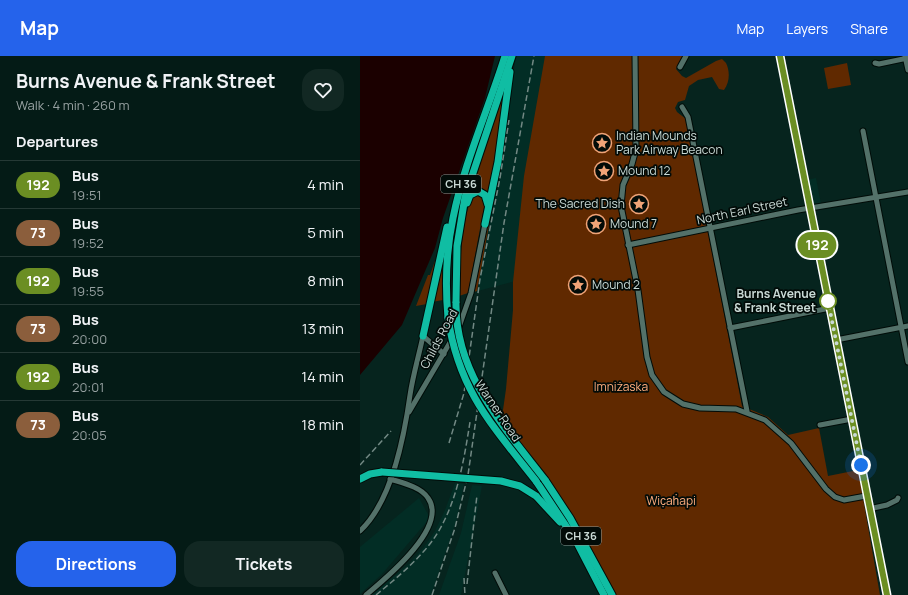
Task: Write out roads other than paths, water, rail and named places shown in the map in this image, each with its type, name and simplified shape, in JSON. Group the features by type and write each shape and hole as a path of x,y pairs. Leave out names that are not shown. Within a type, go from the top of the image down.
{"highway":[{"name":"Warner Road","path":"505,56 463,180 452,218 448,249 446,285 448,318 455,356 472,395 488,420 536,481 576,541 604,595"},
{"name":"Warner Road","path":"513,56 470,178 458,236 456,303 461,345 468,368 479,391 570,518 612,595"},
{"path":"485,224 498,162 513,56"},
{"path":"423,336 445,233 463,180"},
{"path":"458,236 469,198 476,191 482,192 488,200 485,224"},
{"path":"360,479 370,474 382,472 501,481 520,486 536,496 576,541"}],"street":[{"path":"635,56 636,149 632,164 624,183 621,200 622,216 638,290 647,357 652,375 658,384 671,397 683,404 700,408 730,408 746,412 765,420 782,434 835,497 844,500 866,496"},
{"path":"680,67 686,56"},
{"path":"774,56 780,56 866,496 887,595"},
{"path":"875,63 906,57 908,70"},
{"path":"682,107 688,117 746,412"},
{"path":"863,132 908,362"},
{"name":"North Earl Street","path":"628,245 810,209 908,192"},
{"name":"Childs Road","path":"409,412 459,327 469,299 485,224"},
{"path":"730,328 830,308"},
{"path":"836,340 908,326"},
{"name":"Childs Road","path":"360,531 369,522 379,506 390,479 409,412 410,396 423,336"},
{"path":"423,336 444,354"},
{"path":"820,425 852,419"},
{"path":"366,595 402,564 425,531 433,516 431,502 424,493 390,479"},
{"path":"869,509 892,504 898,498"},
{"path":"495,573 506,595"}],"railway":[{"path":"432,595 455,528 468,475 504,223 534,56"},
{"path":"449,443 464,393 480,279 500,178 509,120"},
{"path":"376,595 419,557 435,538 443,523 456,490 461,473 470,422"},
{"path":"360,465 391,431"},
{"path":"467,584 477,495"},
{"path":"464,578 465,595"}],"place":[{"name":"Indian Mounds Park Airway Beacon","path":"602,143"},
{"name":"Mound 12","path":"604,171"},
{"name":"The Sacred Dish","path":"639,204"},
{"name":"Mound 7","path":"596,224"},
{"name":"Mound 2","path":"578,285"},
{"name":"Burns Avenue & Frank Street","path":"828,301"}],"park label":[{"name":"Imniżaska","path":"621,387"},
{"name":"Wic̣aḣapi","path":"671,501"}]}
